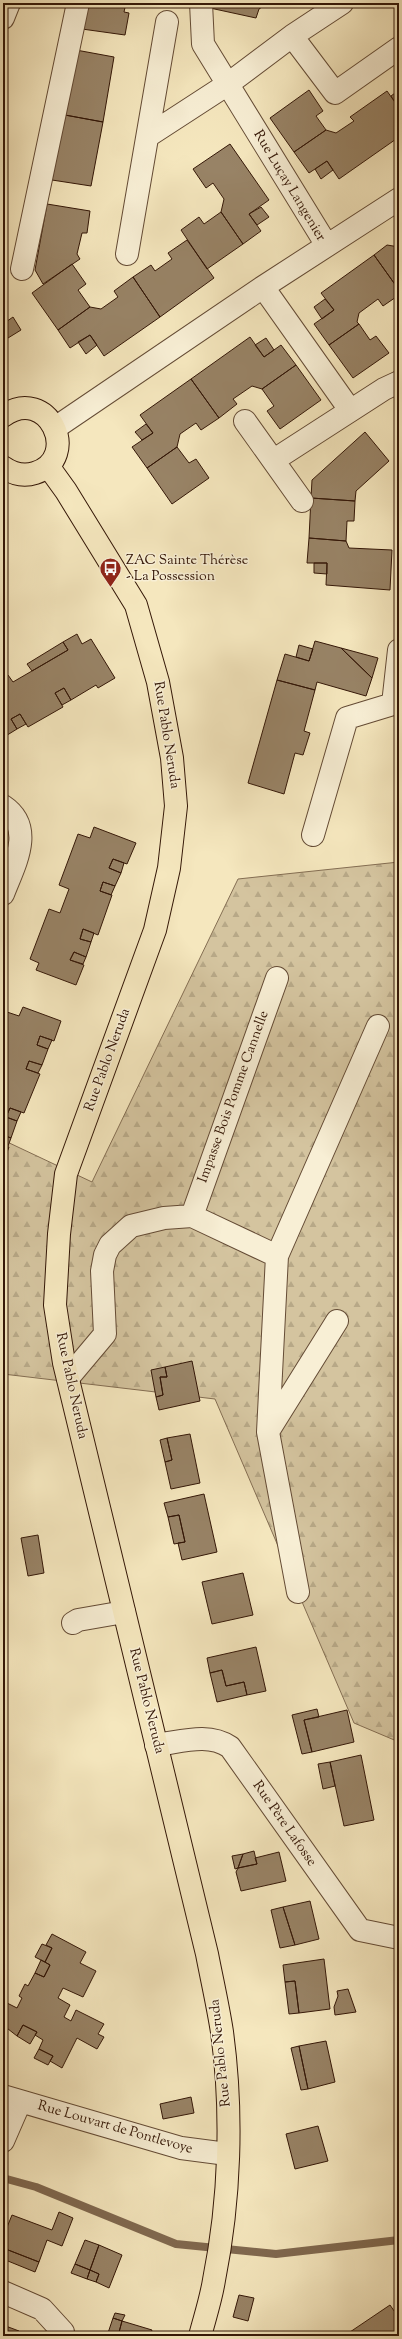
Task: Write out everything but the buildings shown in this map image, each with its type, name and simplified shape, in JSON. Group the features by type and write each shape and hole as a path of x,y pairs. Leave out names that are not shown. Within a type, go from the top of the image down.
{"main road":[{"path":"3,416 20,408 41,412 55,428 58,438 57,448 48,466 40,472 9,475"},
{"name":"Rue Pablo Neruda","path":"48,466 66,491 136,605 158,682 172,758 176,806 169,868 155,930 66,1174 59,1234 55,1305 68,1378 207,1954 222,2032 228,2111 222,2236 217,2265 200,2336"}],"street":[{"path":"3,18 9,3"},
{"path":"22,269 78,3"},
{"name":"Rue Luçay Langenier","path":"55,428 326,244 202,44 201,3"},
{"path":"148,136 228,84 292,36 342,3"},
{"path":"127,254 168,22"},
{"path":"292,36 335,93 399,48"},
{"path":"326,244 399,199"},
{"path":"263,287 350,410"},
{"path":"274,460 350,410 399,382"},
{"path":"246,421 302,501"},
{"path":"313,835 347,718 393,704 399,650"},
{"path":"3,806 18,820 21,836 20,851 3,894"},
{"name":"Impasse Bois Pomme Cannelle","path":"192,1216 277,978"},
{"path":"298,1592 268,1432 277,1256 378,1026"},
{"path":"68,1378 105,1334 102,1271 110,1245 131,1226 164,1218 192,1216 277,1256"},
{"path":"268,1432 337,1321"},
{"path":"73,1623 78,1620 124,1612"},
{"name":"Rue Père Lafosse","path":"156,1745 210,1738 220,1740 230,1747 360,1930 399,1938"},
{"path":"3,2141 11,2099"},
{"name":"Rue Louvart de Pontlevoye","path":"11,2099 181,2148 227,2154"},
{"path":"3,2292 42,2309 63,2332 63,2336"}],"green space":[{"path":"399,862 399,1742 354,1723 215,1399 3,1374 3,1140 92,1182 238,879"}],"waterway":[{"path":"3,2178 36,2187 176,2244 276,2254 399,2240"}],"place":[{"name":"ZAC Sainte Thérèse - La Possession","path":"110,588"}]}
